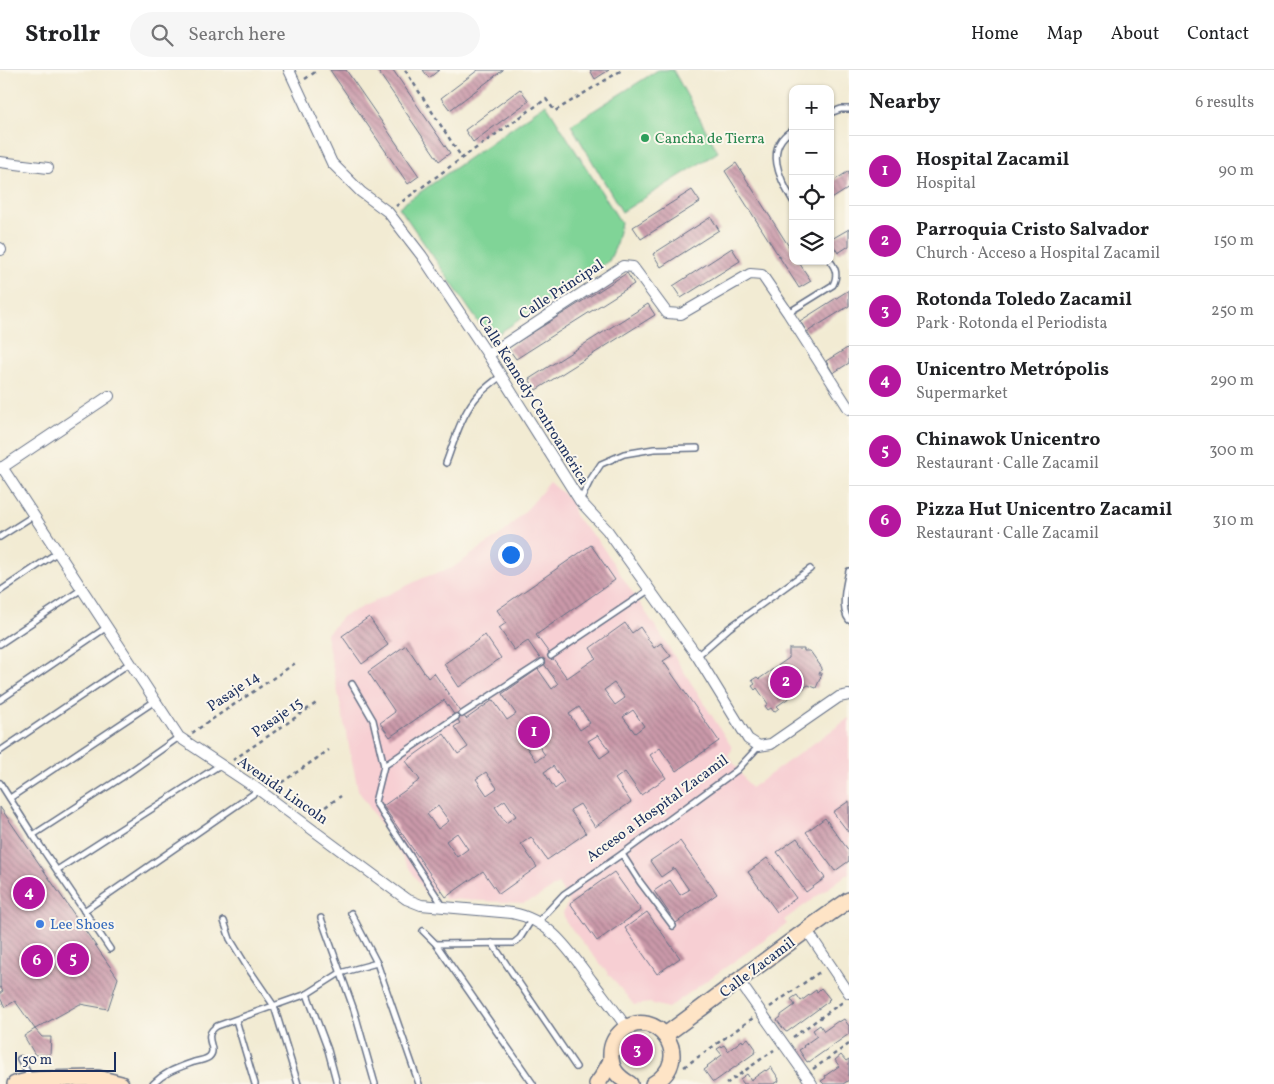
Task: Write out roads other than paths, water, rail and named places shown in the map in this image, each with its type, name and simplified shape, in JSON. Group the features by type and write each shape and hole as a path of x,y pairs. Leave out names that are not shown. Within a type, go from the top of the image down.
{"street":[{"name":"Calle Kennedy Centroamérica","path":"289,70 332,163 361,192 388,212 422,256 488,355 580,502 607,530 697,656 748,739 759,746"},
{"path":"0,162 48,168"},
{"name":"Calle Principal","path":"488,355 623,266 633,266 667,313 681,314 750,274 762,275 849,409"},
{"path":"1,468 109,396"},
{"name":"Avenida Lincoln","path":"1,468 34,515 180,738 262,792 406,899 421,905 512,913 526,916 535,921 562,942 627,1028"},
{"name":"Acceso a Hospital Zacamil","path":"759,746 771,744 839,697 849,695"},
{"name":"Calle Zacamil","path":"665,1035 806,929 849,900"},
{"path":"806,929 849,993"},
{"path":"739,981 812,1084"},
{"path":"620,1082 611,1061 613,1043 618,1034 637,1024 657,1028 665,1035 671,1046 670,1068 660,1082"},
{"path":"597,1084 611,1061"},
{"path":"14,1084 47,1078 98,1078 121,1084"}],"lane":[{"path":"834,112 849,109"},
{"path":"789,133 779,144 776,158 783,183 789,194"},
{"path":"788,313 833,285 836,279 833,265"},
{"path":"446,463 464,417 475,399 501,376"},
{"path":"580,502 590,479 601,464 624,454 654,449 697,448"},
{"path":"0,537 34,515"},
{"path":"0,591 58,552"},
{"path":"697,656 729,628 810,568"},
{"path":"849,571 844,604 846,616 849,620"},
{"path":"0,644 82,589"},
{"path":"551,656 649,590"},
{"path":"0,700 107,627"},
{"path":"462,714 542,662"},
{"path":"0,751 130,663"},
{"path":"352,684 373,720 384,766 375,802 443,906"},
{"path":"10,798 156,702"},
{"path":"384,766 456,717"},
{"path":"33,835 180,738"},
{"name":"Acceso a Hospital Zacamil","path":"492,943 511,944 516,942 564,894 737,770 759,746"},
{"path":"57,870 222,766"},
{"path":"0,783 110,949"},
{"path":"84,911 262,792"},
{"path":"622,854 673,926"},
{"path":"351,913 377,964 419,1084"},
{"path":"321,918 354,1010 375,1084"},
{"path":"224,921 230,939 274,1006 298,1084"},
{"path":"423,931 436,944 533,1084"},
{"path":"436,944 492,943 576,1066"},
{"path":"153,1084 170,1071 205,1059 211,1055 209,1034 217,1026 307,994 340,973 377,964"},
{"path":"307,994 328,1050 337,1084"},
{"path":"236,1020 255,1084"},
{"path":"20,1059 31,1080"}],"place":[{"name":"Cancha de Tierra","path":"645,138"},
{"name":"Parroquia Cristo Salvador","path":"786,682"},
{"name":"Hospital Zacamil","path":"534,732"},
{"name":"Unicentro Metrópolis","path":"29,893"},
{"name":"Lee Shoes","path":"40,924"},
{"name":"Chinawok Unicentro","path":"73,959"},
{"name":"Pizza Hut Unicentro Zacamil","path":"37,961"},
{"name":"Rotonda Toledo Zacamil","path":"637,1050"}]}
